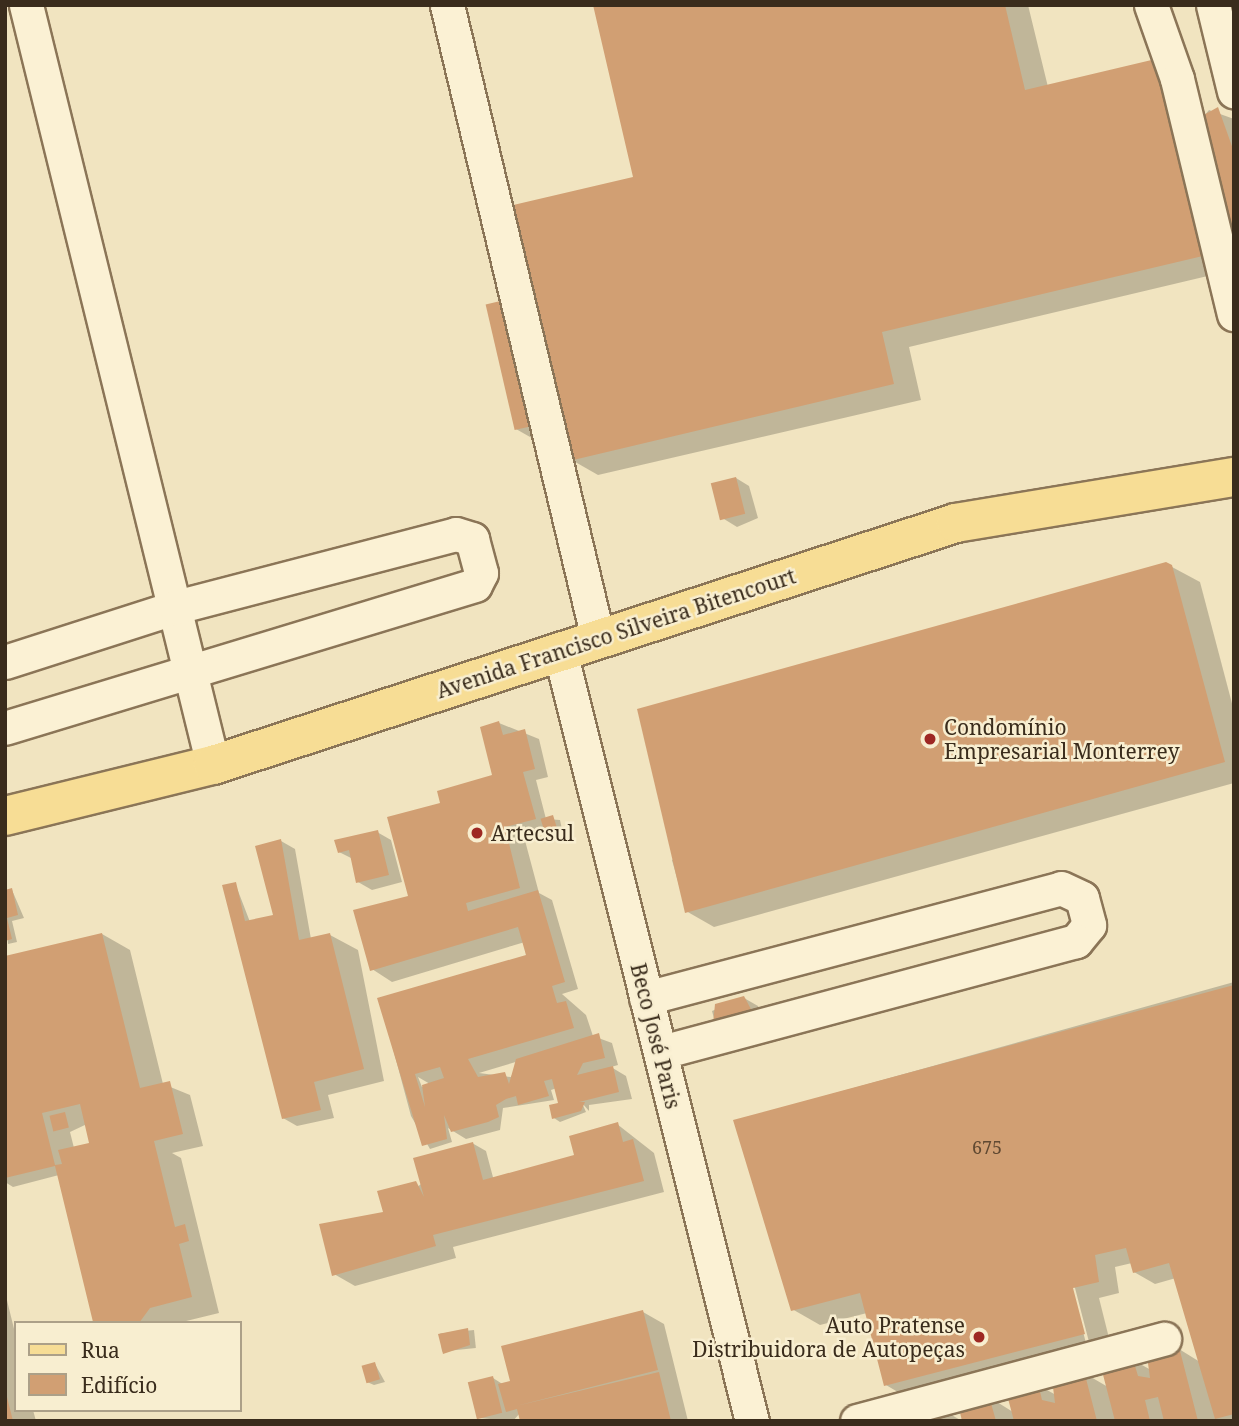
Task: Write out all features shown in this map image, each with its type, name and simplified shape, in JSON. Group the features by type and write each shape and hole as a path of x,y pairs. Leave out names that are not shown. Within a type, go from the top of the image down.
{"main road":[{"name":"Avenida Francisco Silveira Bitencourt","path":"5,816 213,765 956,523 1234,477"}],"street":[{"path":"26,5 213,765"},
{"path":"447,5 598,639"},
{"path":"1151,5 1177,79 1234,314"},
{"path":"1177,79 1231,80 1213,5"},
{"path":"5,662 176,607 456,534 472,540 481,573 475,585 5,728"},
{"name":"Beco José Paris","path":"560,651 752,1421"},
{"path":"646,998 1061,888 1082,898 1088,925 1076,942 661,1052"},
{"path":"857,1421 1164,1339"}],"building":[{"path":"593,5 1005,5 1025,90 1160,58 1207,255 882,332 894,384 569,461 509,206 633,177"},
{"path":"1218,107 1234,152 1234,248 1202,116"},
{"path":"509,299 538,425 515,430 486,304"},
{"path":"736,477 745,514 720,520 711,483"},
{"name":"Condomínio Empresarial Monterrey","path":"1166,562 1172,565 1225,762 685,913 637,709"},
{"path":"499,721 503,735 525,729 535,769 523,772 536,819 505,827 520,888 466,903 468,911 538,890 565,982 552,986 557,1003 566,1001 574,1028 468,1059 478,1077 505,1072 509,1084 516,1059 599,1033 605,1058 583,1063 577,1075 613,1066 619,1092 579,1102 585,1102 581,1111 552,1119 549,1105 558,1103 552,1079 544,1081 549,1096 518,1105 516,1096 506,1099 496,1105 499,1117 488,1122 451,1132 444,1115 447,1139 422,1146 377,998 526,955 518,927 370,971 353,910 408,896 387,817 440,803 437,791 492,775 480,727","holes":["440,1067 444,1078 422,1085 425,1107 415,1074"]},
{"path":"553,815 558,831 546,835 541,819"},
{"path":"378,830 389,875 356,883 349,850 338,853 334,840"},
{"path":"281,839 299,940 330,933 364,1069 314,1082 321,1110 282,1119 222,885 236,882 245,921 273,915 255,846"},
{"path":"12,888 18,915 7,918 12,939 5,941 5,890"},
{"path":"102,933 140,1088 170,1081 183,1134 154,1141 175,1227 185,1224 189,1241 179,1244 192,1297 150,1308 140,1321 93,1321 55,1166 5,1178 5,956","holes":["80,1104 89,1143 58,1150 62,1164 55,1165 42,1113"]},
{"path":"1234,985 1234,1414 1215,1419 1169,1263 1133,1273 1126,1248 1095,1255 1099,1282 1073,1288 1085,1334 884,1386 860,1293 791,1311 733,1120"},
{"path":"744,996 754,1015 713,1024 715,1004"},
{"path":"65,1112 69,1128 53,1131 49,1116"},
{"path":"618,1122 623,1142 633,1139 644,1181 433,1235 436,1246 332,1276 319,1224 383,1212 377,1191 416,1181 424,1197 413,1158 473,1142 483,1180 574,1155 569,1136"},
{"path":"643,1310 658,1370 516,1406 659,1372 671,1421 520,1421 517,1409 506,1412 498,1384 510,1381 501,1346"},
{"path":"468,1328 470,1345 443,1354 438,1334"},
{"path":"1179,1347 1198,1421 1164,1421 1158,1397 1145,1400 1150,1421 1115,1421 1101,1367 1133,1359 1138,1376 1150,1378 1147,1356"},
{"path":"375,1362 380,1379 367,1383 362,1366"},
{"path":"1084,1371 1097,1421 1014,1421 1006,1391 1038,1383 1042,1400 1055,1403 1052,1379"},
{"path":"493,1376 502,1413 477,1419 468,1382"},
{"path":"6,1393 13,1421 5,1421"},
{"path":"989,1396 996,1421 962,1421 958,1404"}],"place":[{"name":"Condomínio Empresarial Monterrey","path":"930,739"},
{"name":"Artecsul","path":"477,833"},
{"name":"Auto Pratense Distribuidora de Autopeças","path":"979,1337"}]}
